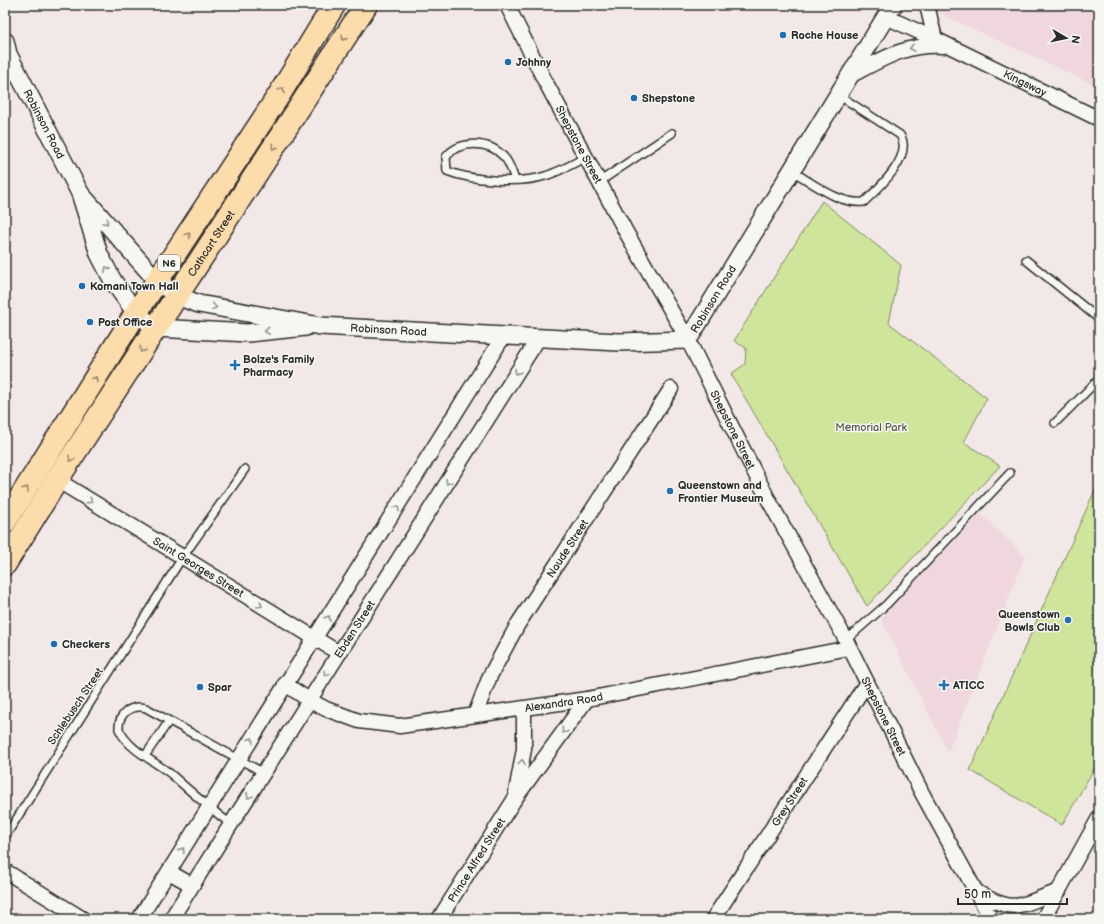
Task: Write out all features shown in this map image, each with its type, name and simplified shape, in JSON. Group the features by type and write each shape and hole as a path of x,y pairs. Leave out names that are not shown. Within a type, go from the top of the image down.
{"highway":[{"name":"N6","path":"5,522 157,280 279,95 334,5"},
{"name":"Cathcart Street","path":"5,564 57,480 366,5"}],"street":[{"name":"Shepstone Street","path":"507,5 545,81 599,182 688,340 767,497 847,644 922,793 991,919"},
{"path":"927,5 935,39"},
{"name":"Robinson Road","path":"6,48 80,193 99,254 113,281 136,313 156,328 248,333 320,326 538,339 618,342 688,340 889,11"},
{"name":"Kingsway","path":"889,11 950,47 1099,119"},
{"name":"Kingsway","path":"847,78 904,49 928,45 950,47"},
{"name":"Robinson Road","path":"80,193 157,280 177,296 208,306 280,317 320,326"},
{"path":"140,919 503,337"},
{"name":"Ebden Street","path":"171,919 538,339"},
{"name":"Naude Street","path":"475,715 490,676 518,624 671,389"},
{"name":"Saint Georges Street","path":"57,480 339,653"},
{"name":"Alexandra Road","path":"286,684 309,700 359,721 400,726 587,699 847,644"},
{"name":"Grey Street","path":"713,919 866,684"},
{"name":"Prince Alfred Street","path":"439,919 514,800 587,699"},
{"name":"Prince Alfred Street","path":"514,800 524,748 524,709"},
{"path":"1043,919 1099,818"},
{"path":"5,871 83,919"},
{"path":"168,872 192,885"},
{"path":"976,892 993,901 1013,907 1059,891"}],"lane":[{"path":"791,171 827,191 854,203 864,202 892,172 903,153 905,144 900,135 837,94"},
{"path":"599,182 672,133"},
{"path":"515,180 510,166 504,157 492,148 479,144 461,145 451,150 446,157 448,171 455,174 489,179 515,180 530,180 544,176 586,157"},
{"path":"1026,260 1099,319"},
{"path":"1055,422 1099,379"},
{"name":"Schlebusch Street","path":"5,837 182,558 245,469"},
{"path":"847,644 887,604 1010,473"},
{"path":"231,824 208,808 172,776 128,742 120,731 120,719 130,709 139,706 146,708 264,773"},
{"path":"145,756 169,721"}],"shaded area":[{"path":"937,5 1099,5 1099,87 938,13"},
{"name":"ATICC","path":"980,513 1025,556 948,752 881,619"}],"green space":[{"name":"Memorial Park","path":"822,201 901,265 889,323 987,398 964,442 1000,466 867,606 731,374 745,364 746,348 734,341"},
{"name":"Queenstown Bowls Club","path":"1099,481 1099,760 1062,825 970,770"}],"place":[{"name":"Roche House","path":"783,35"},
{"name":"Johhny","path":"508,62"},
{"name":"Shepstone","path":"634,98"},
{"name":"Komani Town Hall","path":"82,286"},
{"name":"Post Office","path":"90,322"},
{"name":"Bolze's Family Pharmacy","path":"235,365"},
{"name":"Queenstown and Frontier Museum","path":"670,491"},
{"name":"Queenstown Bowls Club","path":"1068,620"},
{"name":"Checkers","path":"54,644"},
{"name":"ATICC","path":"944,685"},
{"name":"Spar","path":"200,687"}]}
